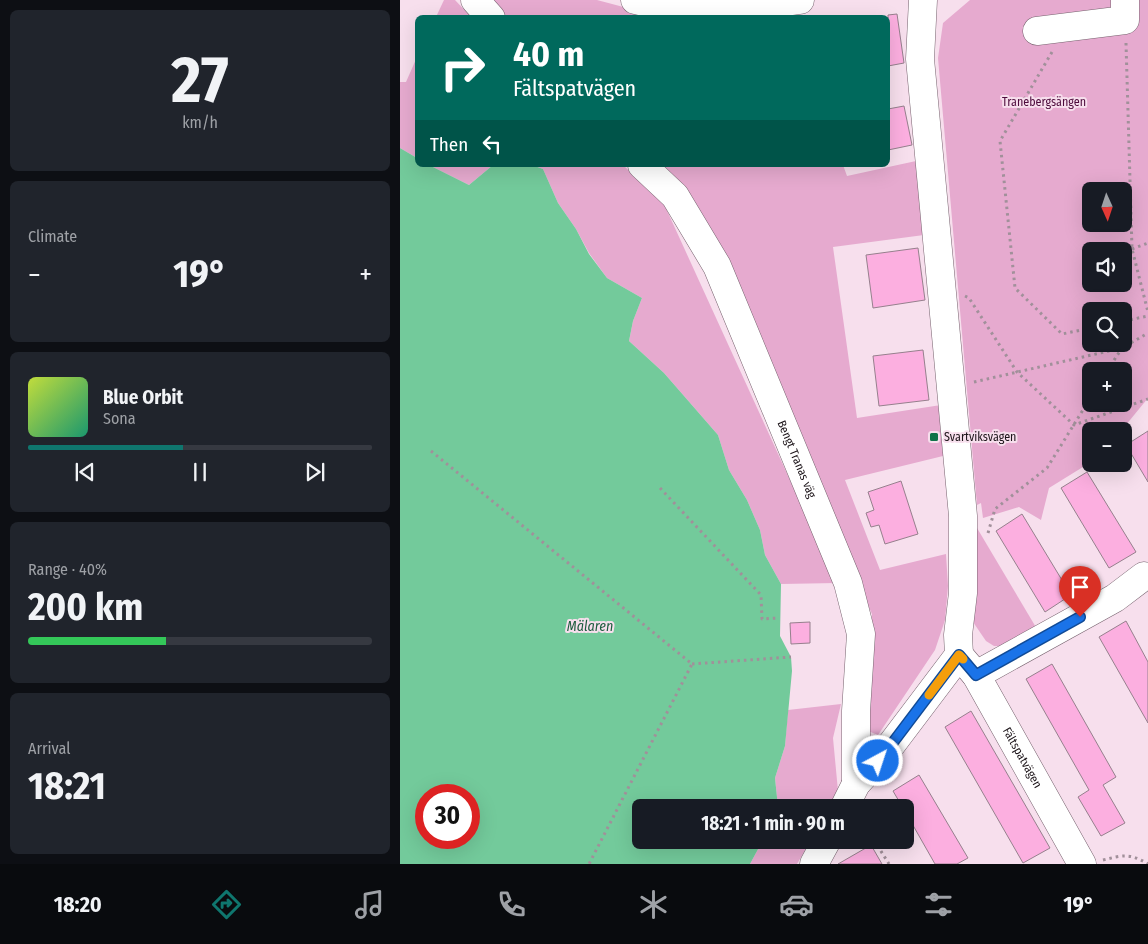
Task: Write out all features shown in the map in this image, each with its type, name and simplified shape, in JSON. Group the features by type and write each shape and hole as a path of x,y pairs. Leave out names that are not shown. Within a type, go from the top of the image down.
{"street":[{"path":"475,0 488,15"},
{"path":"635,0 673,9 727,10 800,0"},
{"path":"923,0 920,59 963,516 962,593 958,635 967,665"},
{"path":"1037,32 1066,28 1125,10"},
{"name":"Bengt Tranas väg","path":"644,167 675,196 716,266 848,583 862,634 850,796"},
{"path":"850,796 888,749 967,665 1115,598 1144,576"},
{"name":"Fältspatvägen","path":"967,665 1090,863"},
{"path":"814,864 822,849"}],"path":[{"path":"1125,10 1132,242"},
{"path":"1066,28 1000,141 1015,288 1062,334 1082,330"},
{"path":"1148,243 1132,248 1148,312"},
{"path":"941,286 969,298 1017,372 1074,424"},
{"path":"1132,319 1148,316"},
{"path":"1132,342 1148,333"},
{"path":"950,387 1104,352"},
{"path":"1074,424 1148,399"},
{"path":"986,540 995,509 1047,468 1082,411"},
{"path":"431,452 692,664 791,657"},
{"path":"660,488 761,595 762,619 779,618"},
{"path":"589,864 692,664"},
{"path":"880,849 889,864"},
{"path":"1090,863 1121,855 1135,856 1148,864"}],"green space":[{"path":"444,0 455,0 469,15 437,15"},
{"path":"487,0 597,0 653,15 504,15"},
{"name":"Tranebergsängen","path":"970,0 1148,0 1148,398 1128,422 1082,422 1082,468 1049,488 1041,520 1019,507 983,518 981,503 977,505 938,58 943,23"},
{"path":"415,62 415,157 400,148 400,82 406,82"},
{"path":"916,161 924,235 833,247 857,418 941,405 943,456 845,480 880,570 946,554 948,586 945,620 935,650 878,735 868,731 872,614 661,167 844,167 847,176"},
{"path":"433,167 491,167 469,185"},
{"path":"538,167 625,167 664,204 837,583 781,584 765,555 760,530 747,500 729,470 718,435 664,373 629,341 633,321 642,298 607,278 558,203 543,169"},
{"path":"977,528 1037,629 1002,646 994,646 986,641 973,622"},
{"path":"841,704 833,738 838,791 834,799 777,799 775,778 785,746 788,710"},
{"path":"758,849 806,849 797,864 750,864"}],"water":[{"name":"Mälaren","path":"400,148 415,157 415,167 433,167 469,185 491,167 538,167 543,169 558,203 576,229 589,254 607,278 642,298 633,321 629,341 664,373 718,435 729,470 747,500 760,530 765,555 781,584 780,636 791,657 792,671 785,746 775,778 777,799 632,799 632,849 758,849 750,864 400,864"}],"building":[{"path":"897,14 904,63 890,66 890,15 888,15"},
{"path":"904,106 912,145 890,150 890,109"},
{"path":"918,248 925,300 873,308 866,255"},
{"path":"923,350 929,400 879,406 873,356"},
{"path":"1148,431 1148,482 1132,455 1132,441"},
{"path":"1087,472 1136,552 1109,568 1061,488"},
{"path":"901,481 918,534 885,544 879,525 871,527 866,513 874,510 868,492"},
{"path":"1022,514 1071,595 1045,612 996,531"},
{"path":"1126,621 1148,662 1148,723 1099,637"},
{"path":"810,622 810,643 791,644 790,623"},
{"path":"1052,664 1116,777 1103,785 1125,823 1101,836 1078,797 1089,790 1026,679"},
{"path":"971,711 1050,848 1023,863 945,727"},
{"path":"919,775 968,858 957,864 935,864 914,827 914,799 898,799 893,791"},
{"path":"864,849 873,849 882,864 838,864"}],"slow traffic":[{"path":"929,695 959,655 963,659"}],"place":[{"name":"Svartviksvägen","path":"934,437"}],"route":[{"path":"878,761 959,655 976,675 1080,617"}]}
